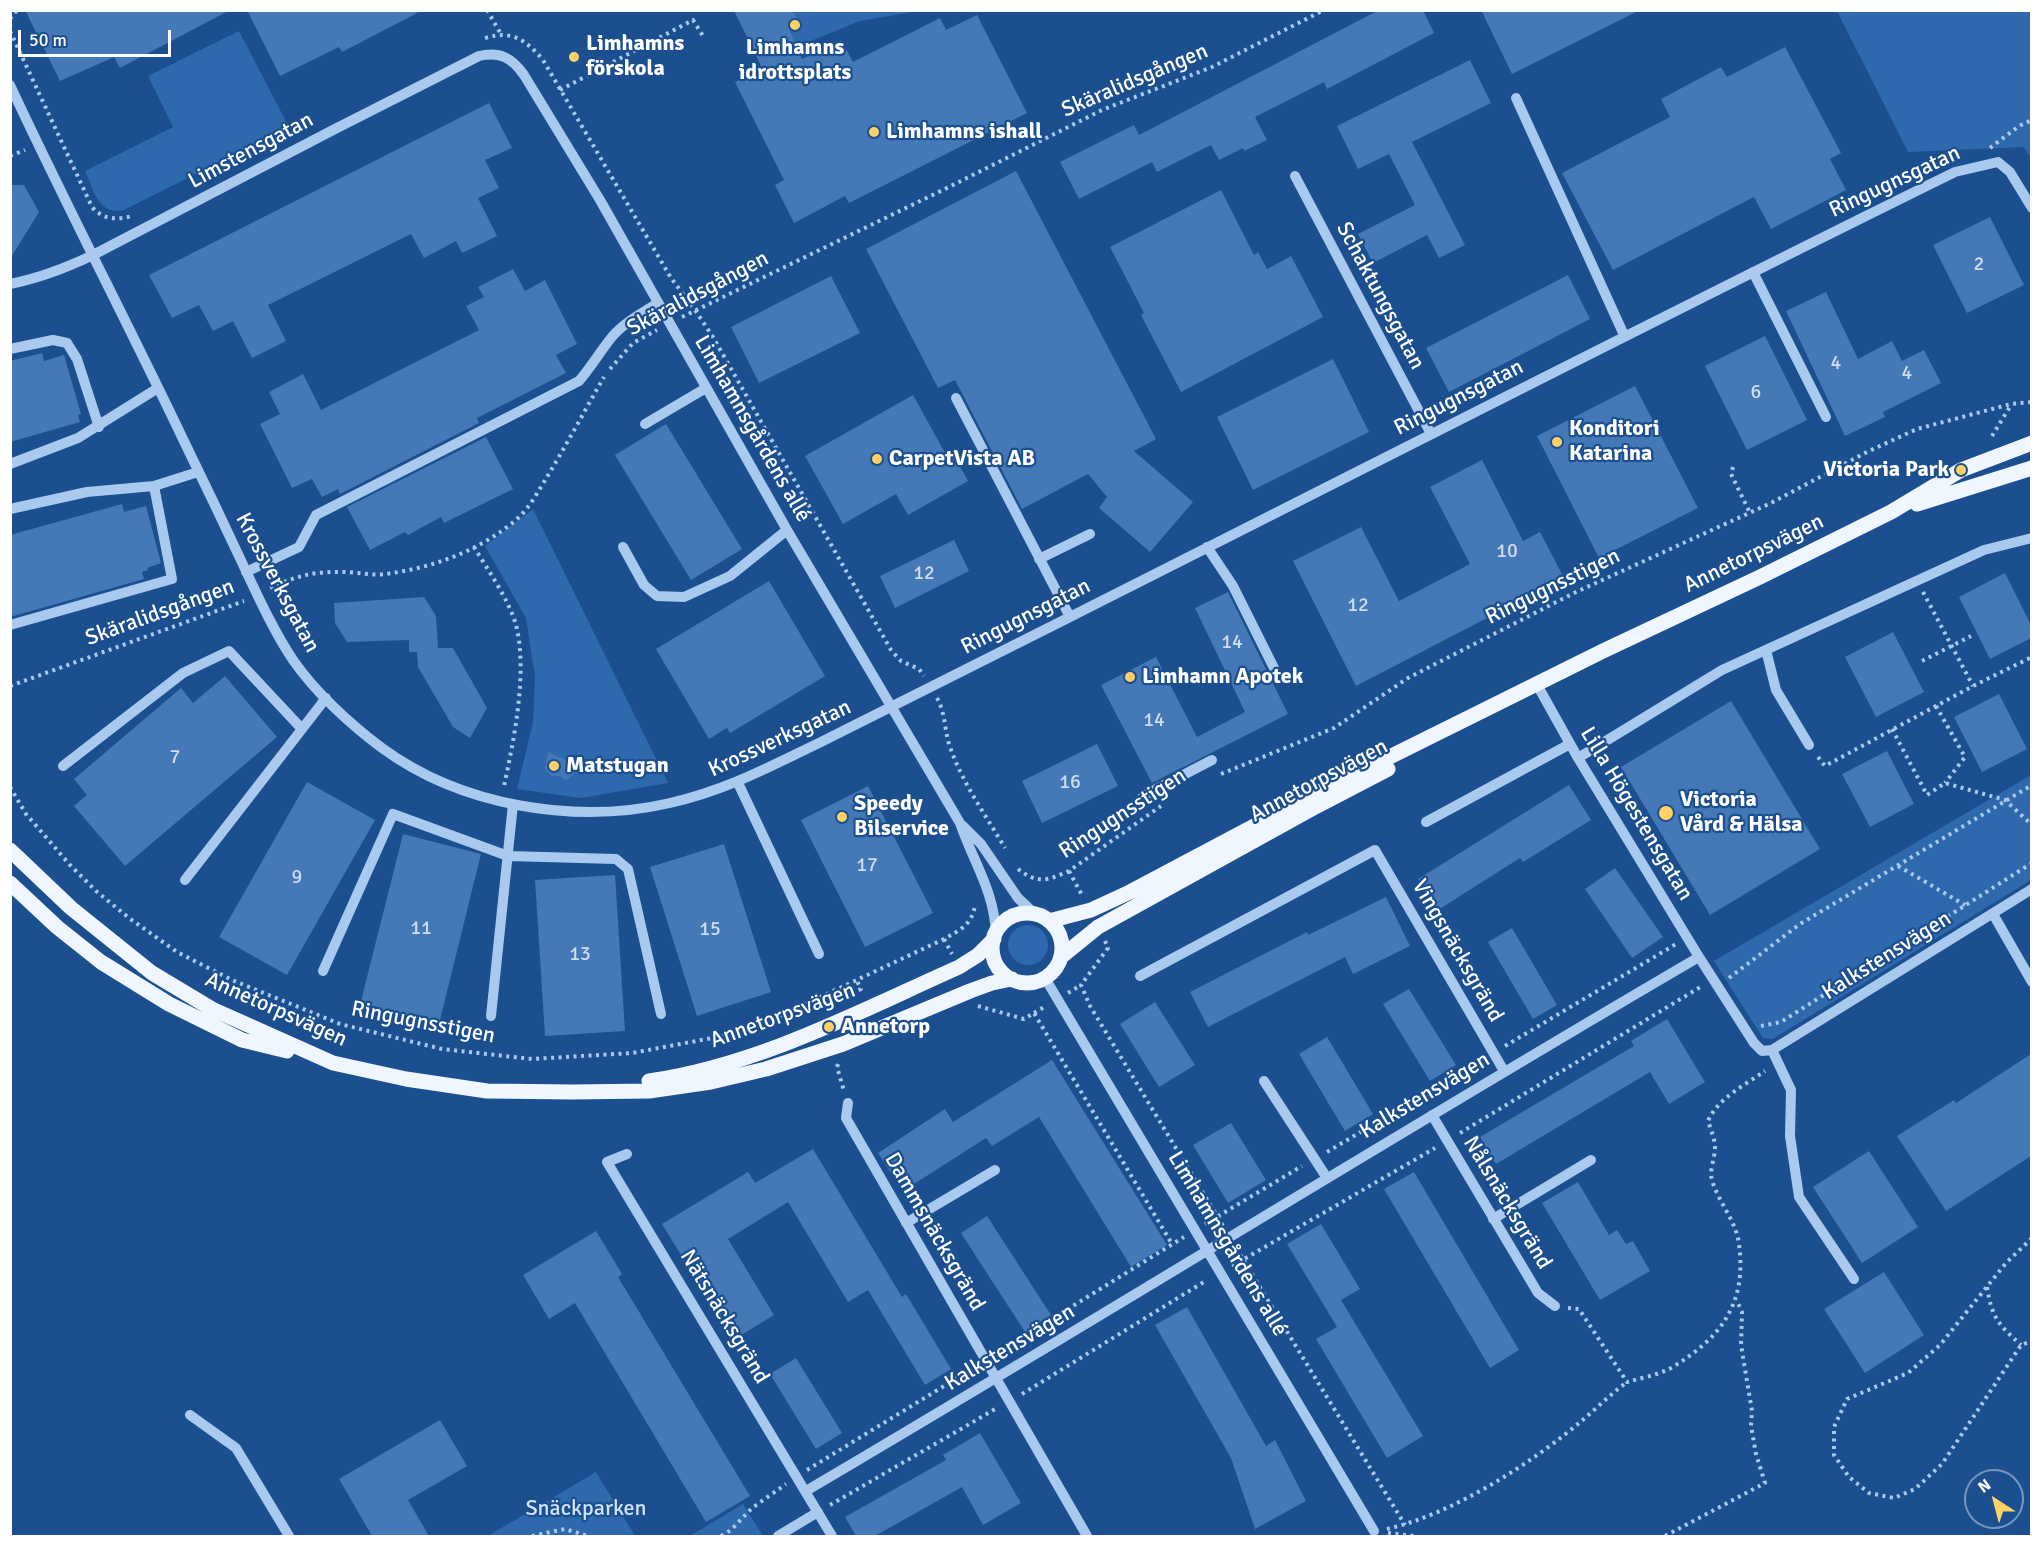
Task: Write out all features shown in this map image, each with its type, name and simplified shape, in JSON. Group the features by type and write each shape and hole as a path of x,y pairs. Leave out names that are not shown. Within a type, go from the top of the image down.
{"main road":[{"name":"Annetorpsvägen","path":"572,1092 659,1080 743,1059 829,1028 959,967 978,955 1010,918 1023,914 1042,918 1091,910 1130,892 1313,795 1603,651 1761,577 1891,512 1961,470 2031,443"},
{"name":"Annetorpsvägen","path":"1891,512 2031,468"},
{"name":"Annetorpsvägen","path":"10,850 71,909 152,973 212,1009 333,1063 406,1079 487,1091 648,1091 711,1082 766,1069 843,1044 992,983 1012,979 1025,983 1045,978 1055,969 1061,957 1080,940 1105,924 1317,806 1540,690 1603,651"},
{"path":"10,883 57,927 101,962 169,1004 242,1040 333,1063"},
{"path":"10,890 29,901"},
{"path":"1042,918 1060,937 1061,957"},
{"path":"995,937 993,953 997,966 1012,979"}],"street":[{"name":"Limstensgatan","path":"10,284 32,280 69,267 479,56 492,53 507,57"},
{"name":"Limhamnsgårdens allé","path":"507,57 524,75 600,200 787,530 960,823 970,853 987,886 994,910 995,937"},
{"name":"Krossverksgatan","path":"10,85 256,594 295,663 326,699 384,750 413,768 455,787 501,802 554,809 627,810 665,804 710,793 738,783 892,708"},
{"path":"1516,98 1624,335"},
{"name":"Ringugnsgatan","path":"892,708 1624,335 1955,172 1998,162 2010,172 2031,208"},
{"name":"Schaktungsgatan","path":"1295,176 1431,434"},
{"path":"1753,272 1826,417"},
{"path":"246,572 299,547 316,515 579,381 612,337 627,323 658,303"},
{"path":"10,349 53,340 67,343 77,359 99,427"},
{"path":"10,464 78,438 99,427 158,388"},
{"path":"645,424 706,388"},
{"path":"956,398 1070,617"},
{"path":"10,509 87,492 154,486 198,472"},
{"path":"10,625 172,579 154,486"},
{"path":"623,547 644,585 657,596 684,597 730,576 787,530"},
{"path":"1040,559 1090,534"},
{"path":"1578,758 1722,670 1984,550 2031,538"},
{"path":"1207,548 1233,586 1274,668"},
{"path":"1766,650 1776,690 1809,745"},
{"path":"63,766 183,673 229,651 302,729"},
{"name":"Lilla Högestensgatan","path":"1540,690 1578,758 1699,957"},
{"path":"185,880 326,699"},
{"path":"1426,822 1570,744"},
{"path":"1143,796 1212,760"},
{"path":"738,783 819,954"},
{"path":"491,1016 513,804"},
{"path":"323,971 393,814 508,856 616,859 628,869 661,1014"},
{"name":"Limhamnsgårdens allé","path":"960,823 981,844 1018,898 1042,918"},
{"name":"Vingsnäcksgränd","path":"1140,976 1375,850 1504,1071"},
{"name":"Kalkstensvägen","path":"1772,1050 2031,889"},
{"path":"1992,914 2031,982"},
{"path":"1699,957 1754,1043 1762,1051 1772,1050 1791,1090 1790,1136 1798,1197 1854,1279"},
{"name":"Kalkstensvägen","path":"806,1491 996,1379 1504,1071 1699,957"},
{"name":"Limhamnsgårdens allé","path":"1045,978 1374,1531"},
{"path":"1264,1081 1327,1178"},
{"name":"Dammsnäcksgränd","path":"848,1103 846,1118 1087,1536"},
{"name":"Nålsnäcksgränd","path":"1432,1115 1538,1293 1555,1306"},
{"name":"Nätsnäcksgränd","path":"627,1154 607,1162 832,1536"},
{"path":"1493,1219 1591,1160"},
{"path":"906,1223 995,1170"},
{"path":"190,1416 236,1448 289,1536"},
{"path":"778,1536 818,1512"}],"path":[{"path":"10,19 17,10"},
{"path":"487,10 501,34"},
{"name":"Skäralidsgången","path":"10,686 225,608 285,580 306,574 343,572 382,575 411,571 439,563 474,547 520,517 550,471 607,372 633,343 695,310 1102,110 1212,67 1324,10"},
{"path":"560,90 693,20 704,36"},
{"path":"10,31 92,207 97,213 115,219 133,216"},
{"path":"479,40 501,34 512,35 525,42 543,60 671,278 695,310 750,401 891,650 902,661 919,669 930,687 943,710 950,746 960,768 1006,851"},
{"path":"1980,166 1986,150 2031,120"},
{"path":"10,156 25,150"},
{"name":"Ringugnsstigen","path":"1214,777 1334,729 1418,673 1574,593 1750,513 1867,452 1917,429 2011,404 2031,402"},
{"path":"1992,436 2011,404"},
{"path":"1733,467 1731,474 1750,513"},
{"path":"474,547 516,623 520,647 513,744 501,802"},
{"path":"1917,580 1973,686"},
{"path":"1922,661 1971,636"},
{"path":"1809,745 1825,766 1936,705 2031,657"},
{"path":"1892,729 1927,795 1945,783 1965,757 1936,705"},
{"path":"1945,783 2005,800 2031,825"},
{"path":"818,1512 1009,1401 1220,1272 1244,1261 1715,983 1800,924 2031,785"},
{"name":"Ringugnsstigen","path":"10,787 26,814 96,891 177,952 231,980 340,1024 442,1048 532,1059 632,1053 723,1036 780,1016 966,927 973,918 975,893 987,886"},
{"name":"Ringugnsstigen","path":"1018,869 1028,878 1038,880 1058,876 1069,871 1150,812 1168,802"},
{"path":"1004,878 1018,869 1012,860"},
{"path":"1745,1030 1780,1022 2031,863"},
{"path":"1898,866 1965,905"},
{"path":"721,1536 731,1530 752,1508 797,1476 1195,1230 1687,937"},
{"path":"944,939 959,967"},
{"path":"830,994 834,1003 861,989 857,981"},
{"path":"970,991 978,1006 1024,1018 1034,1013 1172,1244"},
{"path":"1374,1531 1405,1525 1448,1508 1491,1483 1546,1449 1627,1382 1670,1369 1702,1346 1721,1328 1736,1300 1740,1276 1739,1242 1711,1178 1715,1148 1713,1132 1708,1121 1722,1101 1769,1068"},
{"path":"2031,1238 1987,1286 1940,1345 1908,1373 1847,1399 1834,1427 1834,1455 1849,1477 1869,1493 1894,1498 1916,1489 1942,1464 2020,1345 2031,1341"},
{"path":"1987,1286 1991,1310 2005,1330 2020,1345"},
{"path":"1665,1536 1765,1483 1756,1454 1751,1426 1752,1411 1741,1345 1742,1312 1736,1300"},
{"path":"1555,1306 1579,1309 1627,1382"},
{"path":"532,1536 565,1529 588,1536"},
{"path":"1374,1531 1414,1536"}],"green space":[{"name":"Limhamns idrottsplats","path":"734,11 919,11 860,21 796,47 752,47"},
{"path":"1837,11 2031,11 2031,158 2024,147 1908,152"},
{"path":"239,31 289,127 124,210 108,209 98,200 85,171 173,127 148,76"},
{"path":"533,509 668,783 581,798 517,789 533,722 535,677 526,618 485,546"},
{"path":"2031,775 2031,880 1773,1039 1763,1038 1714,961"},
{"path":"1028,925 1036,926 1042,931 1047,937 1047,953 1042,959 1036,964 1028,965 1020,964 1014,959 1009,953 1008,945 1009,937 1014,931 1020,926"},
{"name":"Snäckparken","path":"596,1472 635,1536 488,1536"},
{"name":"Snäckparken","path":"743,1504 763,1536 690,1536"}],"building":[{"path":"25,10 230,10 120,68 114,57 60,81"},
{"path":"247,10 423,10 342,52 339,47 280,76"},
{"name":"Limhamns ishall","path":"734,10 793,10 800,24 789,29 802,59 841,40 853,62 940,18 946,30 977,15 1027,113 849,203 845,196 794,223 775,185 784,180 735,82 762,68"},
{"path":"1379,10 1423,10 1434,33 1327,89 1324,82 1255,117 1267,140 1244,151 1243,148 1219,160 1211,145 1157,172 1152,162 1079,199 1060,162 1134,125 1139,135"},
{"path":"1481,10 1640,10 1512,74"},
{"path":"1785,47 1841,153 1830,159 1846,190 1771,229 1754,197 1613,270 1562,173 1670,117 1661,99 1721,67 1727,77"},
{"path":"1470,60 1491,103 1412,142 1465,245 1439,258 1427,235 1373,263 1358,234 1415,205 1389,154 1358,169 1337,126"},
{"path":"489,103 512,148 485,160 499,188 478,198 497,236 462,253 456,241 424,258 411,234 268,305 286,341 252,358 233,321 213,331 199,305 172,318 149,275"},
{"path":"1016,171 1156,439 1134,451 1193,502 1150,552 1099,508 1107,497 1088,474 1022,509 955,380 938,388 866,249"},
{"path":"10,185 24,185 39,212 10,259"},
{"path":"1221,190 1254,255 1258,252 1267,269 1291,256 1323,317 1181,392 1141,315 1144,313 1110,247"},
{"path":"1990,217 2024,285 1967,313 1933,245"},
{"path":"513,269 525,291 545,280 577,344 556,355 566,373 477,418 479,423 340,494 338,489 322,497 312,479 292,488 260,424 280,414 269,392 303,374 321,410 479,330 466,306 484,297 478,287"},
{"path":"1568,275 1590,319 1449,392 1426,348"},
{"path":"831,276 860,333 759,383 731,327"},
{"path":"1826,292 1858,359 1892,341 1902,361 1924,350 1941,383 1883,412 1885,417 1845,436 1786,311"},
{"path":"1765,336 1807,420 1747,450 1705,366"},
{"path":"42,353 44,361 64,355 81,414 78,415 80,422 10,442 10,361"},
{"path":"1333,359 1369,432 1253,490 1217,417"},
{"path":"1635,386 1698,508 1599,558 1537,436"},
{"name":"CarpetVista AB","path":"913,395 949,460 955,457 968,481 908,515 896,494 843,524 805,456"},
{"path":"666,424 742,549 691,580 615,455"},
{"path":"486,437 513,489 444,523 441,517 408,535 405,532 370,550 347,507"},
{"path":"1482,460 1523,541 1540,532 1564,578 1356,686 1293,561 1361,527 1399,601 1470,564 1430,487"},
{"path":"122,504 124,512 146,506 161,563 142,572 144,579 10,617 10,535"},
{"path":"954,540 969,571 895,608 880,576"},
{"path":"2005,573 2031,625 2031,638 1990,659 1959,597"},
{"path":"769,581 825,676 730,733 727,728 709,739 656,649"},
{"path":"1228,592 1288,714 1152,783 1101,685 1156,657 1197,737 1245,712 1195,608"},
{"path":"424,597 436,616 438,648 453,648 487,708 470,738 453,727 418,667 417,652 409,652 409,640 347,642 335,623 334,603"},
{"path":"1893,632 1924,692 1876,717 1845,657"},
{"path":"225,676 277,737 125,866 74,806 87,795 74,779 181,688 193,703"},
{"path":"1999,694 2027,749 1982,772 1954,717"},
{"path":"1731,701 1820,849 1710,915 1621,767"},
{"path":"1097,744 1118,786 1042,823 1022,781"},
{"path":"1887,751 1914,804 1870,827 1842,774"},
{"path":"548,752 566,760 580,755 573,775 566,780 560,776 552,776 545,769"},
{"path":"307,782 375,820 287,975 219,937"},
{"path":"1569,785 1591,820 1523,862 1520,858 1438,910 1418,879"},
{"path":"868,786 933,913 865,947 801,820"},
{"path":"403,834 481,854 439,1024 360,1005"},
{"path":"724,844 771,992 697,1016 650,867"},
{"path":"1615,868 1663,937 1632,958 1585,889"},
{"path":"615,875 625,1031 545,1036 535,880"},
{"path":"1386,897 1410,946 1353,974 1345,957 1208,1027 1190,992 1307,932 1308,935"},
{"path":"1512,928 1557,1005 1533,1019 1488,942"},
{"path":"1409,989 1456,1065 1430,1081 1383,1004"},
{"path":"1155,1002 1195,1065 1159,1087 1120,1024"},
{"path":"1667,1019 1705,1082 1669,1104 1650,1072 1496,1164 1480,1137 1634,1046 1631,1041"},
{"path":"1327,1037 1373,1114 1345,1131 1299,1054"},
{"path":"2031,1054 2031,1156 1946,1211 1897,1136 1954,1100 1956,1103"},
{"path":"1052,1060 1167,1245 1131,1267 1039,1117 992,1146 986,1138 903,1191 878,1153 945,1109 953,1122"},
{"path":"1231,1123 1266,1180 1228,1203 1193,1145"},
{"path":"813,1149 902,1297 906,1294 951,1369 925,1385 868,1290 848,1302 788,1202 728,1239 774,1315 733,1340 662,1224 748,1172 755,1183"},
{"path":"1869,1151 1918,1227 1862,1263 1813,1187"},
{"path":"1414,1172 1519,1350 1490,1368 1384,1189"},
{"path":"1578,1182 1609,1235 1617,1230 1626,1244 1633,1241 1650,1271 1600,1300 1542,1203"},
{"path":"987,1216 1051,1315 1025,1332 961,1233"},
{"path":"1321,1224 1360,1289 1341,1300 1423,1436 1387,1458 1316,1339 1337,1327 1287,1244"},
{"path":"596,1231 622,1274 618,1277 750,1496 706,1522 575,1303 549,1319 523,1275"},
{"path":"1884,1272 1924,1335 1865,1373 1824,1309"},
{"path":"1187,1307 1266,1446 1275,1440 1306,1501 1255,1529 1231,1458 1155,1325"},
{"path":"796,1358 842,1433 816,1449 770,1374"},
{"path":"440,1420 467,1466 408,1500 429,1536 372,1536 339,1479"},
{"path":"980,1433 1021,1503 983,1525 962,1487 875,1536 856,1536 845,1517 946,1460 943,1455"}],"place":[{"name":"Limhamns idrottsplats","path":"795,25"},
{"name":"Limhamns förskola","path":"574,57"},
{"name":"Limhamns ishall","path":"874,132"},
{"name":"Konditori Katarina","path":"1557,442"},
{"name":"CarpetVista AB","path":"877,459"},
{"name":"Victoria Park","path":"1961,470"},
{"name":"Limhamn Apotek","path":"1130,677"},
{"name":"Matstugan","path":"554,766"},
{"name":"Victoria Vård & Hälsa","path":"1666,813"},
{"name":"Speedy Bilservice","path":"842,817"},
{"name":"Annetorp","path":"829,1027"}]}
